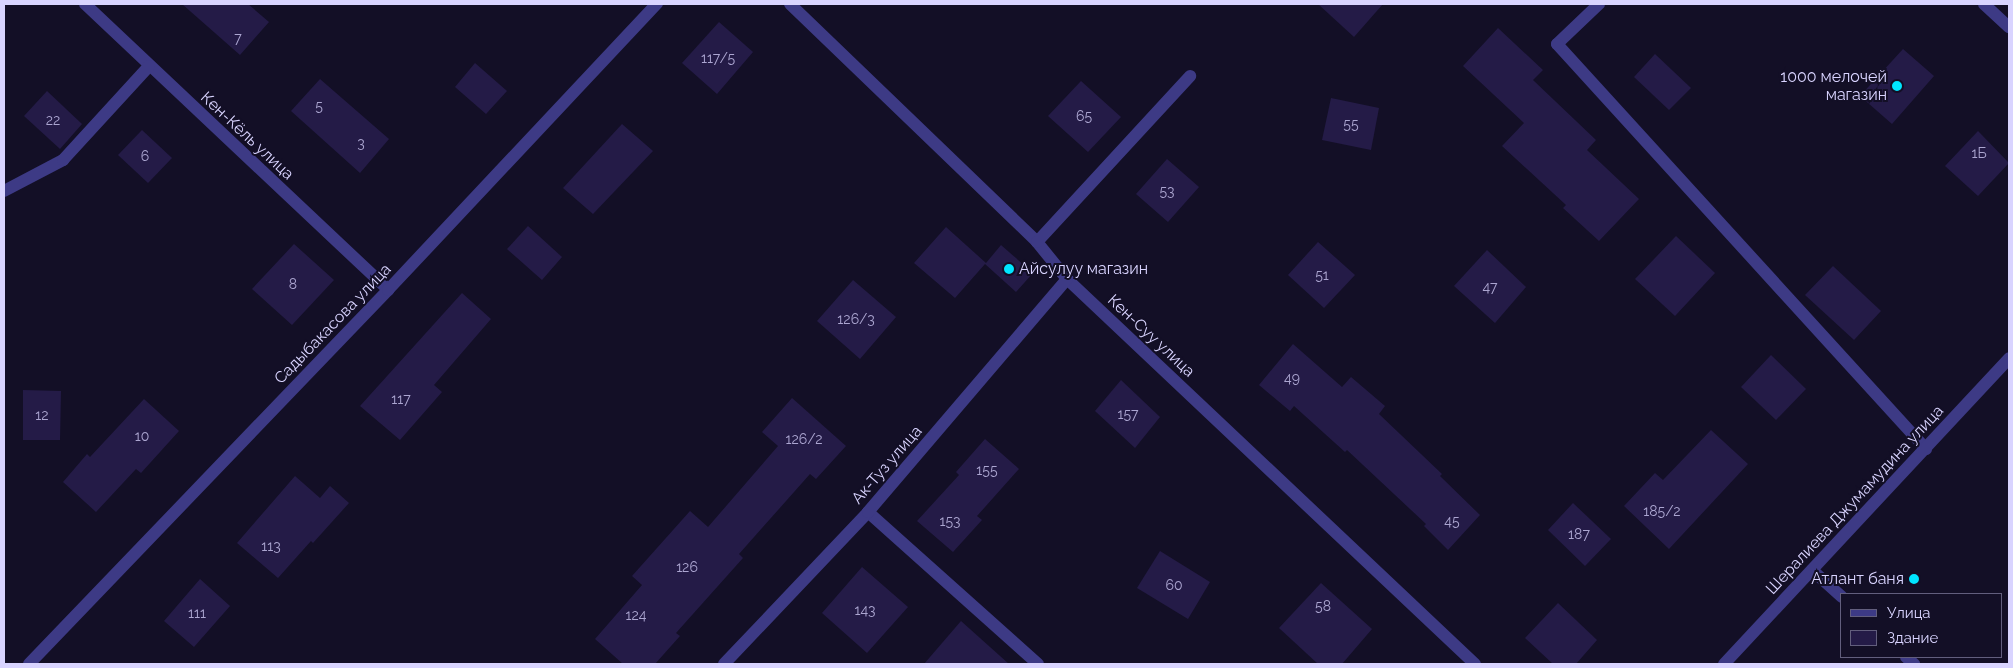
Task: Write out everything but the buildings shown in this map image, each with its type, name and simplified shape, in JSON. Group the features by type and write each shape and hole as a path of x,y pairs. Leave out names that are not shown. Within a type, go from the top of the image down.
{"street":[{"name":"Кен-Кёль улица","path":"85,4 388,290"},
{"name":"Садыбакасова улица","path":"29,664 388,290 656,4"},
{"name":"Кен-Суу улица","path":"790,4 1037,242 1067,279 1475,664"},
{"path":"1599,4 1557,44 1926,449"},
{"path":"1984,4 2009,27"},
{"path":"4,191 62,160 149,66"},
{"path":"1037,242 1190,76"},
{"name":"Ак-Туз улица","path":"724,664 868,512 1067,279"},
{"name":"Шералиева Джумамудина улица","path":"1724,664 2009,358"},
{"path":"868,512 1038,664"},
{"path":"1812,570 1840,595"}],"place":[{"name":"1000 мелочей магазин","path":"1897,86"},
{"name":"Айсулуу магазин","path":"1009,269"},
{"name":"Атлант баня","path":"1914,579"}]}
